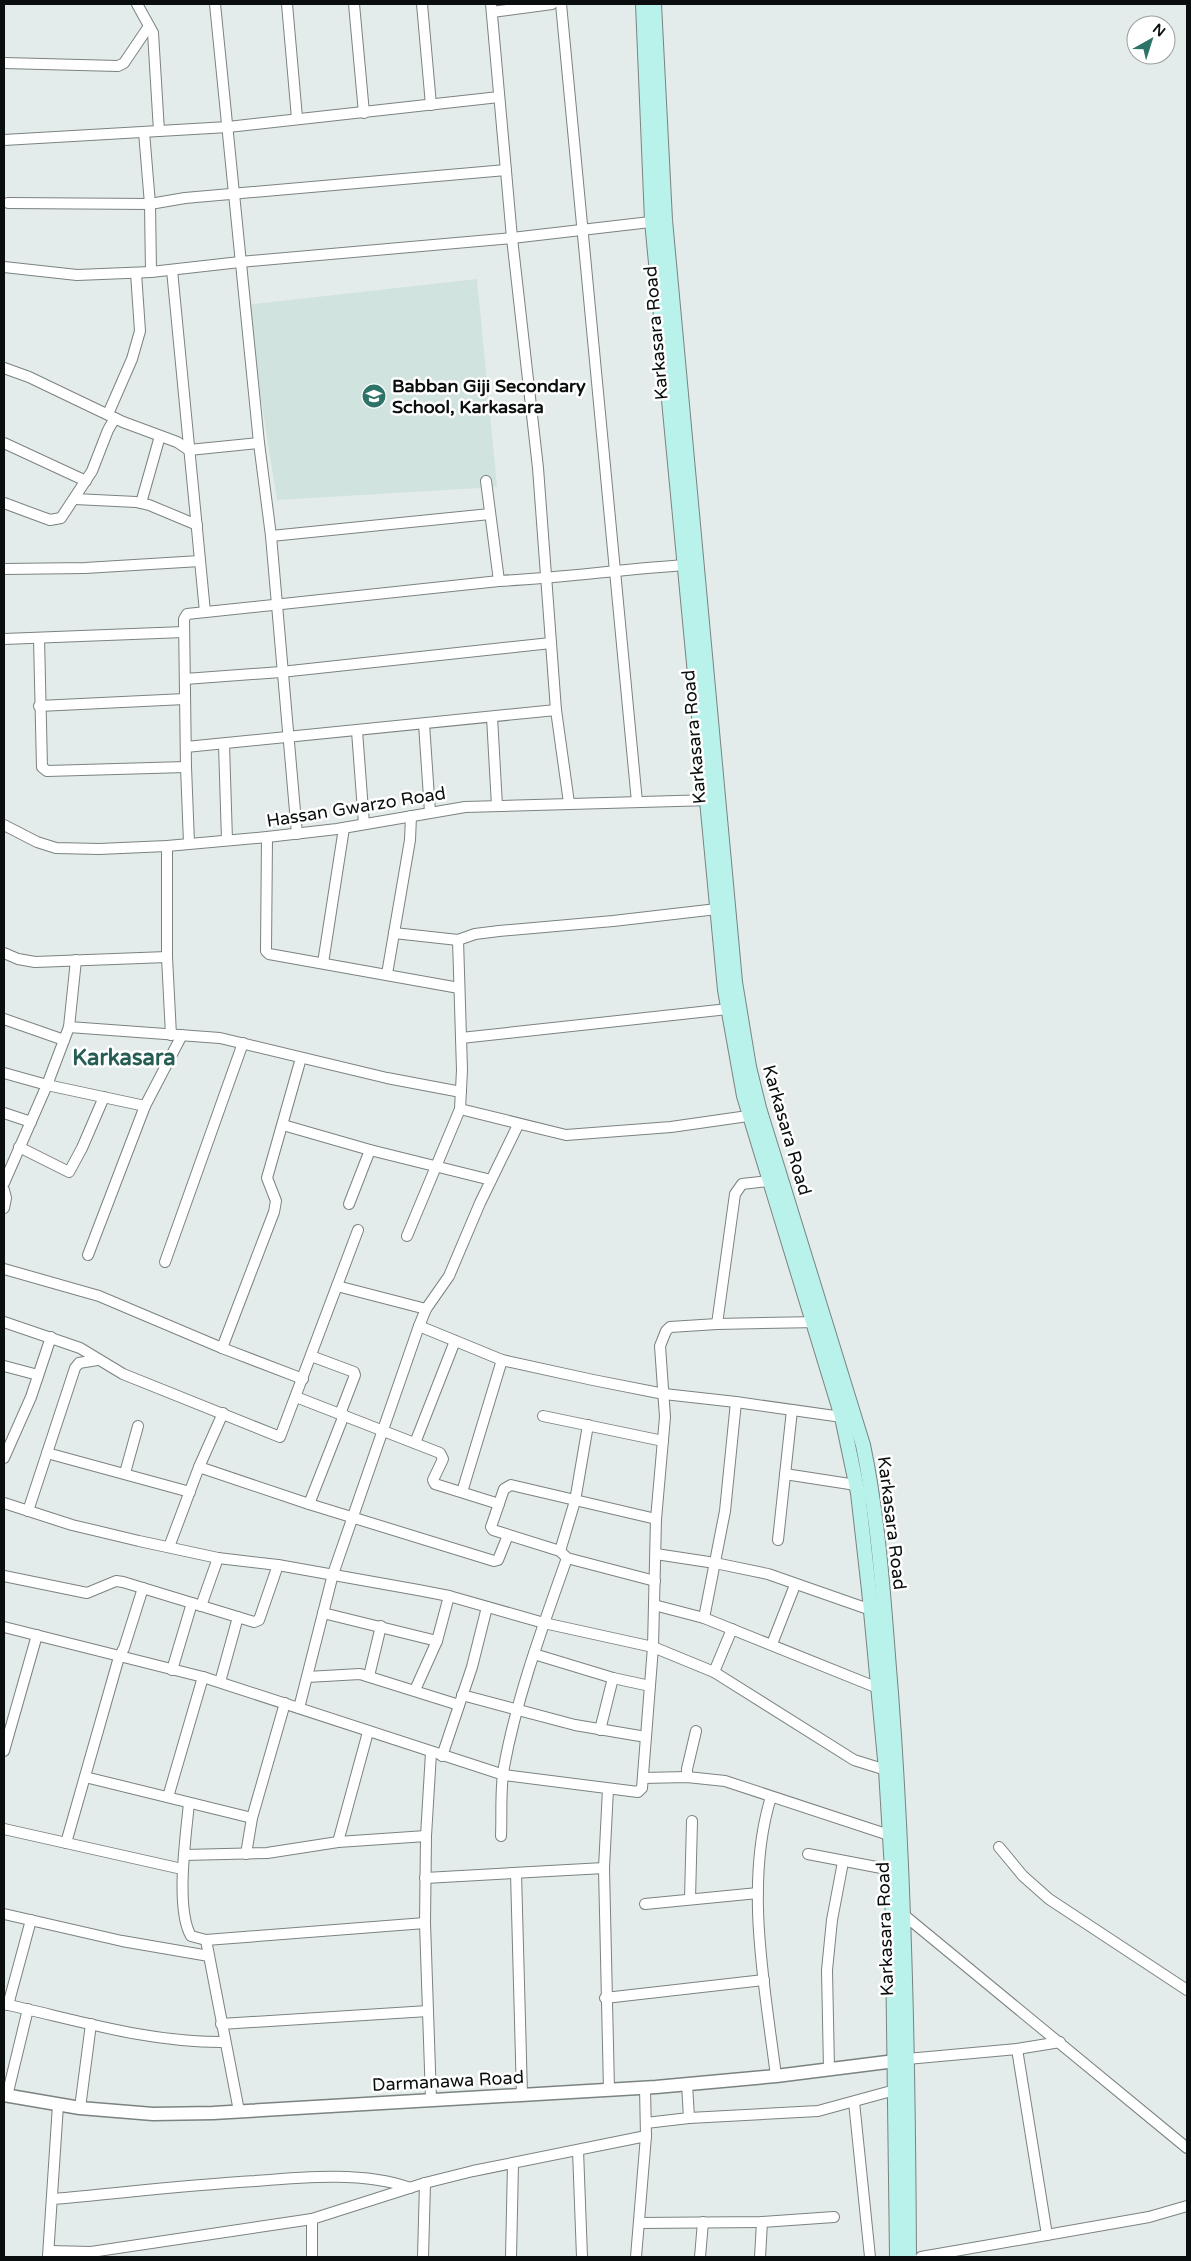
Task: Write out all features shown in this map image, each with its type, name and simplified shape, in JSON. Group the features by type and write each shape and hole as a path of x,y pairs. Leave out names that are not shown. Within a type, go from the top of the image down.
{"main road":[{"name":"Karkasara Road","path":"642,4 686,564 735,982 755,1115 769,1181 819,1322"},
{"name":"Karkasara Road","path":"654,4 658,221 714,800 717,909 728,1009 742,1087 755,1115 831,1360 863,1445 869,1474 882,1577 900,1814 904,1915 901,2060 895,2090 897,2257"},
{"name":"Karkasara Road","path":"831,1360 856,1485 871,1610 886,1770 909,2257"}],"street":[{"path":"136,4 154,39 159,131"},
{"path":"215,4 240,262 250,343 258,443 271,536 275,604 297,834"},
{"path":"287,4 297,118"},
{"path":"354,4 364,113"},
{"path":"422,4 431,105"},
{"path":"552,4 492,8 512,238 538,468 548,579 556,710 569,803"},
{"path":"561,4 636,802"},
{"path":"4,62 118,66 124,63 149,26"},
{"path":"4,140 228,127 499,97"},
{"path":"144,132 150,204 152,272"},
{"path":"8,203 150,204 233,194 506,170"},
{"path":"4,267 77,275 152,272 240,262 512,238 658,221"},
{"path":"172,270 205,612"},
{"path":"4,503 31,514 56,521 61,518 86,481 96,462 108,430 140,331 136,273"},
{"path":"4,368 29,377 189,450 258,443"},
{"path":"141,503 160,436"},
{"path":"4,443 86,481"},
{"path":"486,481 499,581"},
{"path":"75,499 141,503 197,525"},
{"path":"271,536 490,514"},
{"path":"4,569 85,568 200,561"},
{"path":"189,843 184,632 186,614 499,581 548,579 615,569 686,564"},
{"path":"4,639 184,632"},
{"path":"39,638 39,706 42,767 47,771 186,767"},
{"path":"185,679 282,672 551,644"},
{"path":"39,706 185,699"},
{"path":"186,748 556,710"},
{"path":"492,717 497,806"},
{"path":"424,724 430,812"},
{"path":"357,731 364,824"},
{"path":"224,744 227,840"},
{"name":"Hassan Gwarzo Road","path":"4,825 38,842 56,848 100,849 167,846 297,834 344,828 451,808 714,800"},
{"path":"387,974 410,840 411,816"},
{"path":"323,963 344,828"},
{"path":"266,837 266,951 269,954 459,988"},
{"path":"88,1255 145,1106 176,1035 167,957 167,846"},
{"path":"394,933 458,940 475,934 499,931 717,909"},
{"path":"407,1236 460,1109 461,1038 458,940"},
{"path":"4,953 18,959 36,962 167,957"},
{"path":"4,1208 6,1198 5,1186 69,1027 76,960"},
{"path":"461,1038 728,1009"},
{"path":"4,1019 64,1040"},
{"path":"69,1027 176,1035 244,1043 387,1078 461,1092"},
{"path":"165,1262 244,1043"},
{"path":"222,1348 274,1212 276,1201 267,1178 301,1058"},
{"path":"4,1073 47,1085 145,1106"},
{"path":"20,1147 69,1172 82,1148 104,1097"},
{"path":"460,1109 566,1135 672,1127 755,1115"},
{"path":"4,1114 31,1122"},
{"path":"299,1708 333,1574 419,1326 426,1309 449,1276 518,1124"},
{"path":"283,1125 370,1150 491,1180"},
{"path":"349,1204 370,1150"},
{"path":"717,1324 735,1194 742,1184 769,1181"},
{"path":"4,1322 80,1348 123,1374 223,1413 280,1438 358,1230"},
{"path":"4,1269 98,1296 302,1379"},
{"path":"337,1286 426,1309"},
{"path":"4,1627 220,1682 431,1753 504,1775 608,1790 638,1792 642,1788 653,1647 656,1519 663,1441 664,1394 660,1346 666,1331 670,1327 819,1322"},
{"path":"419,1326 502,1360 664,1394 842,1417"},
{"path":"4,1458 31,1397 51,1337"},
{"path":"416,1443 456,1341"},
{"path":"309,1504 355,1375 354,1372 311,1356"},
{"path":"28,1511 76,1368 79,1363 97,1360"},
{"path":"462,1492 502,1360"},
{"path":"4,1366 38,1374"},
{"path":"296,1397 416,1443 442,1456 434,1483 499,1504"},
{"path":"704,1618 725,1511 736,1402"},
{"path":"778,1540 792,1410"},
{"path":"169,1547 199,1467 223,1413"},
{"path":"544,1416 663,1441"},
{"path":"501,1836 503,1768 563,1554 575,1501 588,1425"},
{"path":"125,1473 138,1426"},
{"path":"48,1453 190,1492"},
{"path":"199,1467 309,1504 494,1561 498,1560 508,1535"},
{"path":"785,1474 856,1485"},
{"path":"654,1581 563,1554 490,1527 504,1489 511,1484 575,1501 656,1519"},
{"path":"4,1503 72,1525 218,1558 278,1564 449,1596 544,1623 653,1647 714,1672 854,1760 886,1770"},
{"path":"656,1554 715,1563 768,1574 871,1610"},
{"path":"172,1670 197,1604 218,1558"},
{"path":"4,1576 87,1593 116,1581 254,1622 258,1620 278,1564"},
{"path":"772,1644 795,1585"},
{"path":"66,1843 119,1657 124,1648 143,1588"},
{"path":"415,1690 437,1641 449,1596"},
{"path":"654,1605 704,1618 878,1688"},
{"path":"442,1756 472,1668 487,1607"},
{"path":"323,1613 437,1641"},
{"path":"220,1682 238,1617"},
{"path":"369,1676 382,1626"},
{"path":"714,1672 732,1629"},
{"path":"4,1751 37,1635"},
{"path":"534,1654 613,1678 650,1686"},
{"path":"307,1677 352,1673 369,1676 415,1690 518,1709 600,1730 646,1737"},
{"path":"168,1797 203,1677"},
{"path":"600,1730 613,1678"},
{"path":"246,1854 252,1818 285,1703"},
{"path":"687,1777 687,1769 696,1731"},
{"path":"338,1842 368,1732"},
{"path":"431,1753 425,1878 431,2100"},
{"path":"85,1777 252,1818"},
{"path":"642,1778 687,1777 725,1781 889,1835"},
{"path":"608,1790 604,1868 605,1998 609,2090"},
{"path":"771,1797 764,1829 758,1893 764,1980 776,2076"},
{"path":"189,1802 182,1869 188,1931 191,1936 206,1940 425,1923"},
{"path":"690,1900 692,1821"},
{"path":"4,1828 182,1869"},
{"path":"184,1854 267,1853 338,1842 426,1836"},
{"path":"999,1847 1023,1876 1049,1899 1187,1990"},
{"path":"808,1854 892,1870"},
{"path":"828,2069 827,1970 832,1920 843,1862"},
{"path":"425,1878 604,1868"},
{"path":"516,1873 522,2094"},
{"path":"645,1904 758,1893"},
{"path":"4,1914 122,1941 209,1956"},
{"path":"904,1915 1187,2148"},
{"path":"31,1920 6,2004 162,2040 225,2042"},
{"path":"206,1940 238,2111"},
{"path":"605,1998 764,1980"},
{"path":"5,2096 28,2009"},
{"path":"221,2024 428,2011"},
{"path":"80,2108 91,2024"},
{"path":"901,2060 1018,2049 1060,2042"},
{"path":"1018,2049 1047,2235"},
{"name":"Darmanawa Road","path":"5,2096 80,2108 153,2114 238,2111 645,2088 776,2076 901,2060"},
{"path":"688,2084 689,2118"},
{"path":"635,2256 646,2136 645,2088"},
{"path":"646,2123 689,2118 818,2111 895,2090"},
{"path":"854,2102 870,2257"},
{"path":"58,2105 48,2254 91,2252 312,2219 425,2183 646,2136"},
{"path":"578,2150 582,2257"},
{"path":"511,2257 513,2163"},
{"path":"53,2199 200,2184 307,2177 384,2180 410,2188"},
{"path":"423,2257 425,2183"},
{"path":"922,2257 1149,2217 1187,2206"},
{"path":"639,2223 762,2222 834,2217"},
{"path":"312,2219 312,2257"},
{"path":"700,2257 703,2222"},
{"path":"760,2257 762,2222"}],"shaded area":[{"name":"Babban Giji Secondary School, Karkasara","path":"477,279 497,487 277,500 246,305"}],"place":[{"name":"Babban Giji Secondary School, Karkasara","path":"374,396"}],"district":[{"name":"Karkasara","path":"124,1058"}]}
